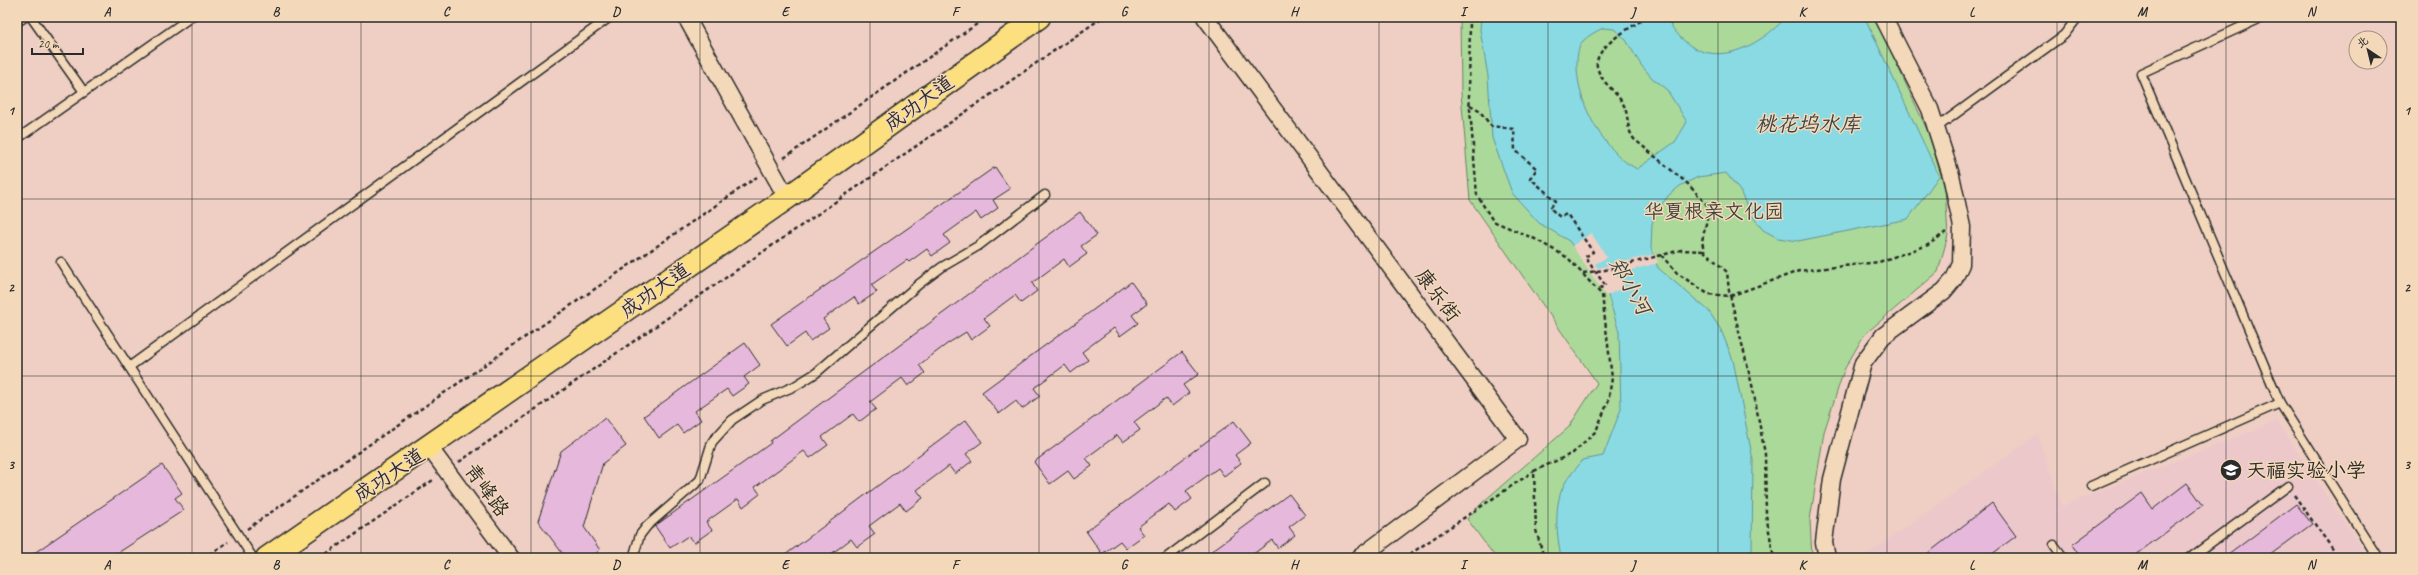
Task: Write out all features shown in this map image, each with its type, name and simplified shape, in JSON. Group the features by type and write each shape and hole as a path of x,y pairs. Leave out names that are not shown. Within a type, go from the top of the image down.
{"main road":[{"name":"成功大道","path":"267,558 430,447 787,198 1039,17"}],"street":[{"path":"686,17 787,198"},
{"name":"康乐街","path":"1205,17 1518,439 1359,558"},
{"path":"1827,558 1824,542 1832,479 1863,363 1883,336 1944,291 1954,279 1961,264 1963,246 1961,221 1952,175 1930,109 1883,17"},
{"name":"青峰路","path":"430,447 511,558"}],"lane":[{"path":"17,22 25,17"},
{"path":"31,17 84,92"},
{"path":"17,139 191,17"},
{"path":"129,367 610,17"},
{"path":"1936,128 2064,35 2078,17"},
{"path":"2262,17 2141,73 2280,403 2378,558"},
{"path":"633,558 638,542 647,526 700,480 712,442 732,420 762,400 795,386 816,373 919,284 942,267 978,246 1046,195"},
{"path":"61,262 252,558"},
{"path":"2091,486 2280,403"},
{"path":"1166,558 1265,483"},
{"path":"2190,558 2288,486"},
{"path":"2054,545 2064,558"}],"path":[{"path":"204,558 987,17"},
{"path":"320,558 1103,17"},
{"path":"1404,558 1534,471 1573,453 1596,431 1608,402 1612,378 1602,295 1568,258 1535,239 1492,221 1477,195 1470,105 1470,17"},
{"path":"1647,17 1618,36 1602,49 1597,58 1597,69 1627,112 1629,132 1653,156 1697,192 1707,205 1708,215 1702,241 1704,251 1727,272 1730,296 1753,389 1765,454 1766,515 1774,558"},
{"path":"1470,105 1479,110 1491,126 1514,129 1515,150 1537,169 1530,178 1556,201 1550,208 1560,216 1567,214 1593,252 1585,257 1605,285 1598,290"},
{"path":"1661,255 1677,273 1708,294 1730,296 1799,271 1880,262 1928,245 1961,221"},
{"path":"1582,273 1681,250 1704,251"},
{"path":"1534,471 1536,530 1544,558"},
{"path":"2288,486 2339,558"}],"shaded area":[{"name":"天福实验小学","path":"2277,421 2368,558 1862,558 2038,434 2062,506"}],"green space":[{"name":"华夏根亲文化园","path":"1460,17 1875,17 1929,134 1945,189 1948,235 1938,272 1864,335 1844,370 1824,432 1810,520 1812,558 1496,558 1467,519 1483,502 1569,427 1597,383 1470,200 1461,93"}],"water":[{"path":"1481,17 1668,17 1671,26 1681,38 1694,48 1708,53 1722,54 1736,51 1750,45 1775,28 1786,17 1862,17 1867,22 1939,176 1908,219 1798,241 1778,238 1763,230 1750,213 1740,191 1726,173 1698,177 1680,186 1669,195 1656,211 1652,224 1651,248 1658,268 1708,310 1721,330 1733,360 1753,460 1752,558 1561,558 1558,540 1557,512 1558,502 1564,485 1583,460 1603,456 1621,409 1619,332 1608,295 1569,241 1539,223 1512,193 1492,138 1488,76 1480,30","holes":["1603,28 1614,29 1626,40 1641,65 1653,79 1667,90 1687,122 1675,142 1637,169 1622,159 1604,140 1590,118 1578,81 1577,57 1578,50 1583,41 1590,35"]}],"pier":[{"path":"1591,233 1607,257 1595,264 1598,268 1655,254 1658,263 1616,274 1624,287 1606,296 1572,246"}],"building":[{"path":"995,167 1010,189 993,200 998,208 981,220 976,212 944,235 950,243 932,256 927,249 909,262 907,260 871,285 877,292 859,304 854,297 823,319 829,328 810,341 805,333 787,346 771,324"},
{"path":"1080,212 1097,235 1081,246 1087,254 1069,267 1064,259 1032,283 1037,291 1021,303 1015,295 984,318 990,326 971,340 966,332 947,344 919,365 925,373 908,386 902,378 870,402 876,409 859,422 853,414 822,437 828,445 810,458 804,451 755,487 760,494 743,507 738,499 706,522 712,530 694,543 688,536 670,548 655,526 771,443 770,441"},
{"path":"1131,282 1147,304 1132,315 1138,323 1120,336 1114,328 1082,352 1088,360 1071,373 1065,365 1034,388 1040,396 1022,409 1016,401 999,414 982,392"},
{"path":"745,343 760,365 744,377 749,384 732,396 727,389 695,411 701,420 683,433 677,425 659,438 644,416"},
{"path":"1182,352 1199,374 1183,385 1189,393 1172,406 1166,398 1134,422 1140,430 1123,442 1117,435 1086,458 1092,466 1074,479 1068,471 1050,484 1034,462"},
{"path":"605,418 626,446 603,463 584,527 600,550 590,558 566,558 538,521 561,451"},
{"path":"966,420 982,442 966,454 972,461 955,474 949,466 917,490 923,498 906,511 900,503 869,526 875,534 857,547 851,539 826,558 781,558"},
{"path":"1234,421 1251,443 1235,455 1241,463 1224,476 1218,468 1186,491 1192,499 1175,512 1169,504 1138,527 1144,535 1126,548 1120,541 1102,554 1086,531"},
{"path":"162,465 182,493 175,498 184,510 110,558 27,558"},
{"path":"2187,483 2203,505 2131,558 2081,558 2072,545 2142,493 2153,509"},
{"path":"1289,494 1305,515 1289,527 1295,535 1278,548 1272,540 1248,558 1202,558"},
{"path":"1992,503 2016,536 1987,558 1922,558"},
{"path":"2296,504 2312,524 2266,558 2224,558"}],"place":[{"name":"天福实验小学","path":"2231,470"}],"water label":[{"name":"桃花坞水库","path":"1808,124"},
{"name":"郑小河","path":"1630,286"}]}
